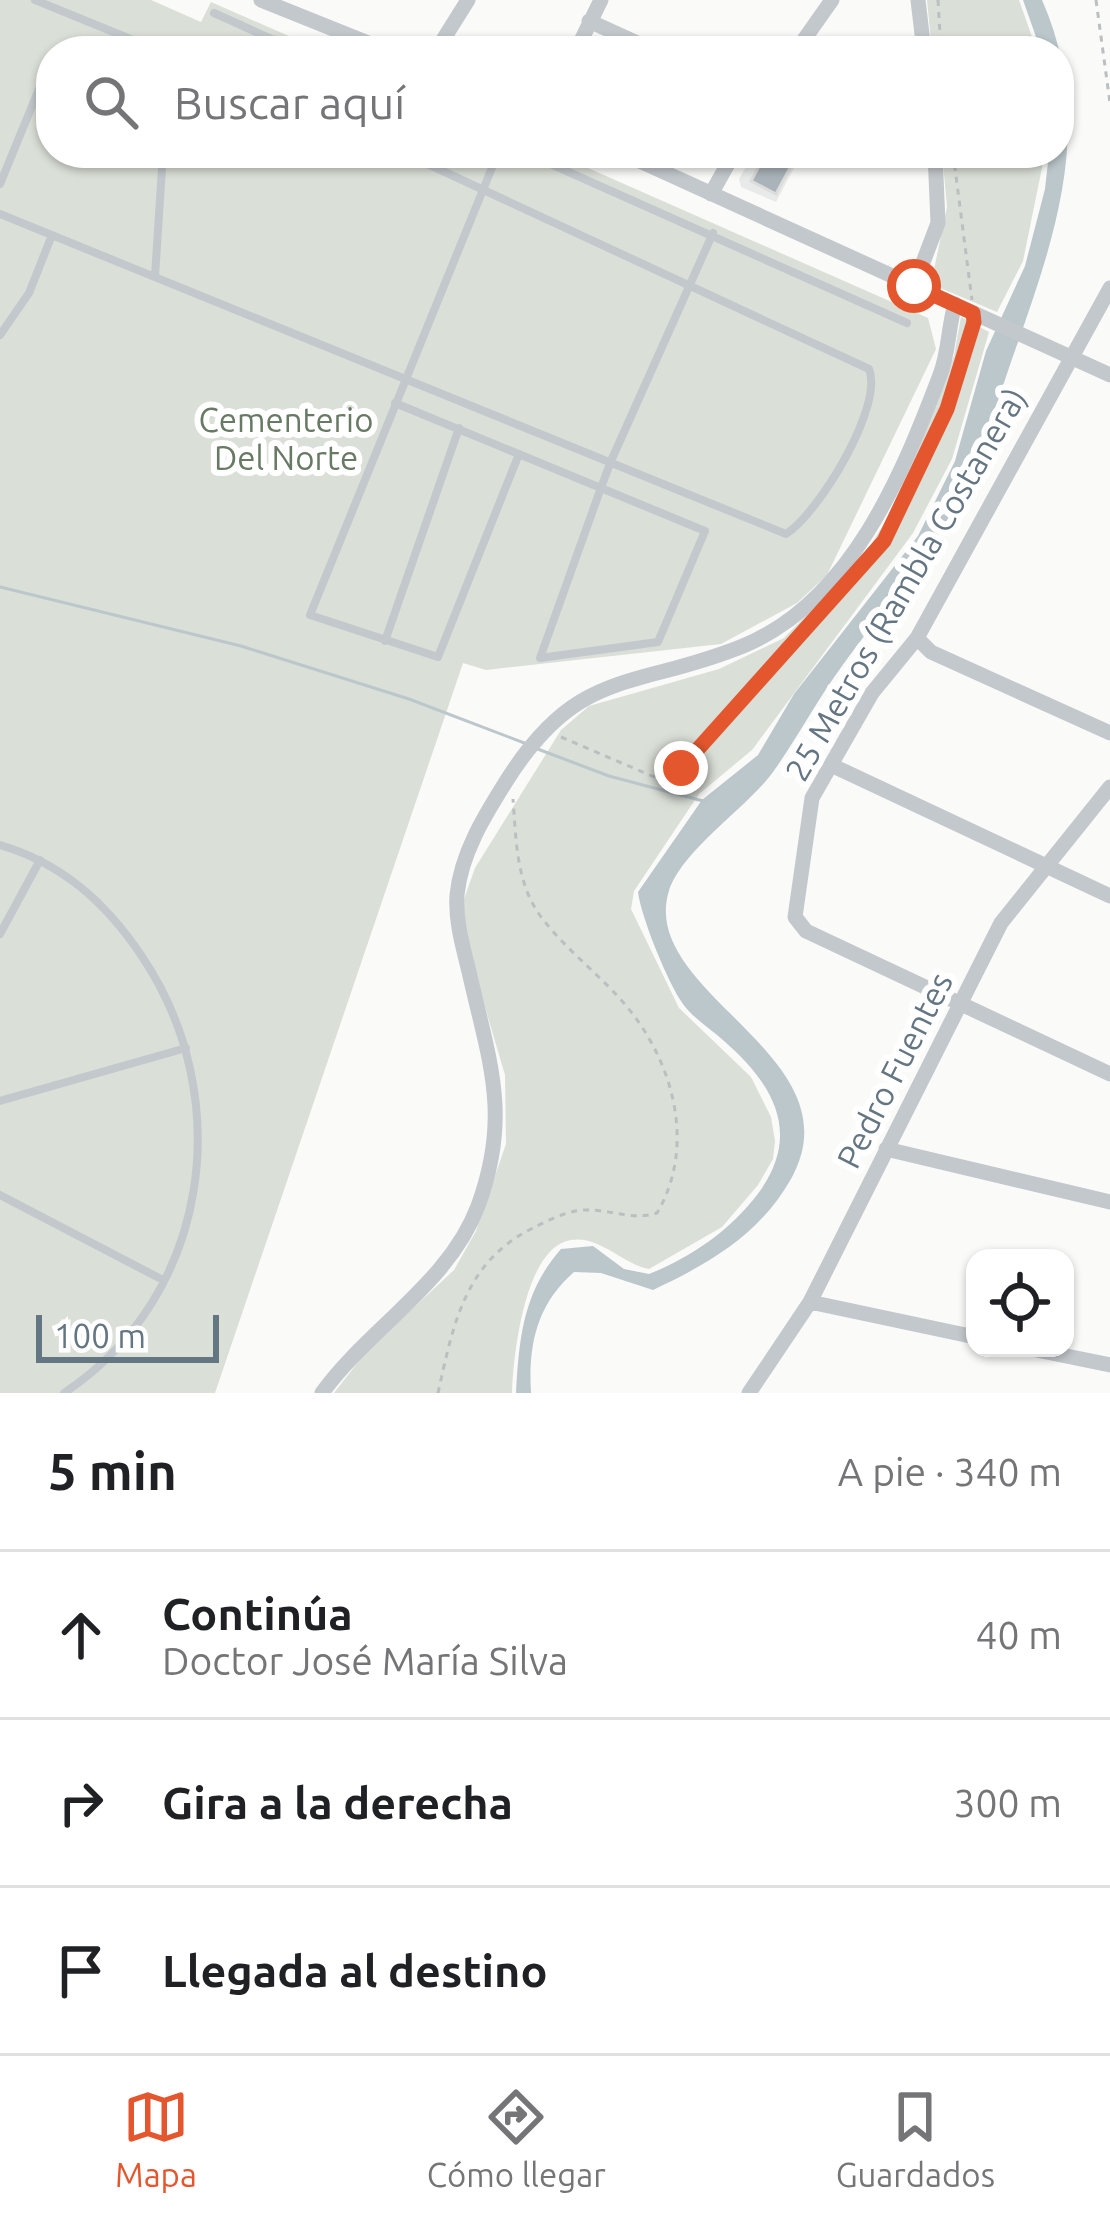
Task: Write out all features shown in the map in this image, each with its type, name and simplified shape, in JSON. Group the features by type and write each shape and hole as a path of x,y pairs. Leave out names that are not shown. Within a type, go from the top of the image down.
{"street":[{"path":"261,0 351,36"},
{"path":"445,36 468,0"},
{"path":"582,36 602,0"},
{"path":"918,0 922,36"},
{"path":"805,36 826,1"},
{"path":"589,21 622,36"},
{"path":"655,168 1110,375"},
{"path":"711,194 726,168"},
{"path":"914,286 938,224 935,168"},
{"name":"25 Metros (Rambla Costanera)","path":"962,1006 796,925 808,814 872,693 916,638 1110,288"},
{"path":"322,1393 444,1261 477,1210 500,1122 497,1084 457,901 476,831 545,725 624,678 747,644 819,597 860,548 940,374 955,304"},
{"path":"916,638 931,652 1110,734"},
{"path":"831,765 1110,896"},
{"name":"Pedro Fuentes","path":"749,1393 810,1302 1001,923 1110,788"},
{"path":"962,1006 1110,1074"},
{"path":"886,1149 1110,1202"},
{"path":"810,1302 966,1335"},
{"path":"1068,1357 1110,1366"}],"lane":[{"path":"34,0 123,36"},
{"path":"214,13 265,36"},
{"path":"0,184 36,96"},
{"path":"155,276 162,168"},
{"path":"0,214 786,534 811,512 861,426 874,383 869,369 482,193 467,180 439,168"},
{"path":"492,168 310,606 315,621 438,657 519,454"},
{"path":"561,168 907,323"},
{"path":"394,403 602,485 705,531 658,642 540,658 563,593 602,485 611,461 713,233"},
{"path":"0,334 29,293 52,236"},
{"path":"385,641 459,428"},
{"path":"0,845 72,877 131,940 174,1010 199,1101 199,1163 190,1214 164,1280 116,1346 64,1393"},
{"path":"0,934 40,860"},
{"path":"0,1101 186,1048"},
{"path":"0,1195 164,1280"}],"path":[{"path":"938,0 940,36"},
{"path":"1096,0 1110,103"},
{"path":"853,575 884,541 908,498 981,316 956,168"},
{"path":"549,747 558,736 572,739 659,779 681,768 822,609"},
{"path":"438,1393 454,1320 484,1261 511,1239 568,1214 584,1210 633,1219 657,1213 678,1146 679,1123 664,1066 630,1010 539,914 523,881 513,799"}],"shaded area":[{"path":"1023,0 1042,0 1055,36 1036,36"},
{"path":"745,168 794,168 776,202 741,187 739,179"},
{"path":"1047,168 1065,168 1042,270 980,451 957,503 773,772 685,863 668,894 669,930 686,964 775,1062 797,1097 804,1136 791,1179 748,1232 653,1290 601,1273 574,1272 551,1298 538,1326 531,1358 531,1393 516,1393 531,1299 561,1249 593,1246 624,1269 649,1274 692,1253 731,1224 768,1178 780,1135 770,1096 743,1059 683,1004 656,950 638,892 702,800 758,755 794,694 918,536 955,461 986,351 1025,266"}],"green space":[{"name":"Cementerio Del Norte","path":"0,0 151,0 201,22 211,2 289,36 36,36 36,168 588,168 928,318 936,349 827,575 797,603 721,644 486,670 463,663 215,1393 0,1393"},
{"path":"927,0 1019,0 1032,36 931,36"},
{"path":"943,168 1042,168 1023,261 997,312 931,284 947,207"},
{"path":"961,317 989,332 952,459 913,533 752,750 699,794 634,891 631,909 679,1008 751,1077 771,1117 773,1159 758,1185 722,1227 649,1269 591,1242 571,1240 555,1247 542,1262 524,1306 512,1393 334,1393 365,1353 454,1270 476,1231 506,1144 505,1075 458,916 475,868 561,730 589,706 719,669 784,638 862,558 888,518 954,356"}],"building":[{"path":"758,168 790,168 776,194 751,181"}],"waterway":[{"path":"0,587 241,646 409,699 527,744"},
{"path":"535,748 609,776 703,801"}],"route":[{"path":"681,768 884,541 908,498 947,409 974,322 973,313 914,286"}]}
